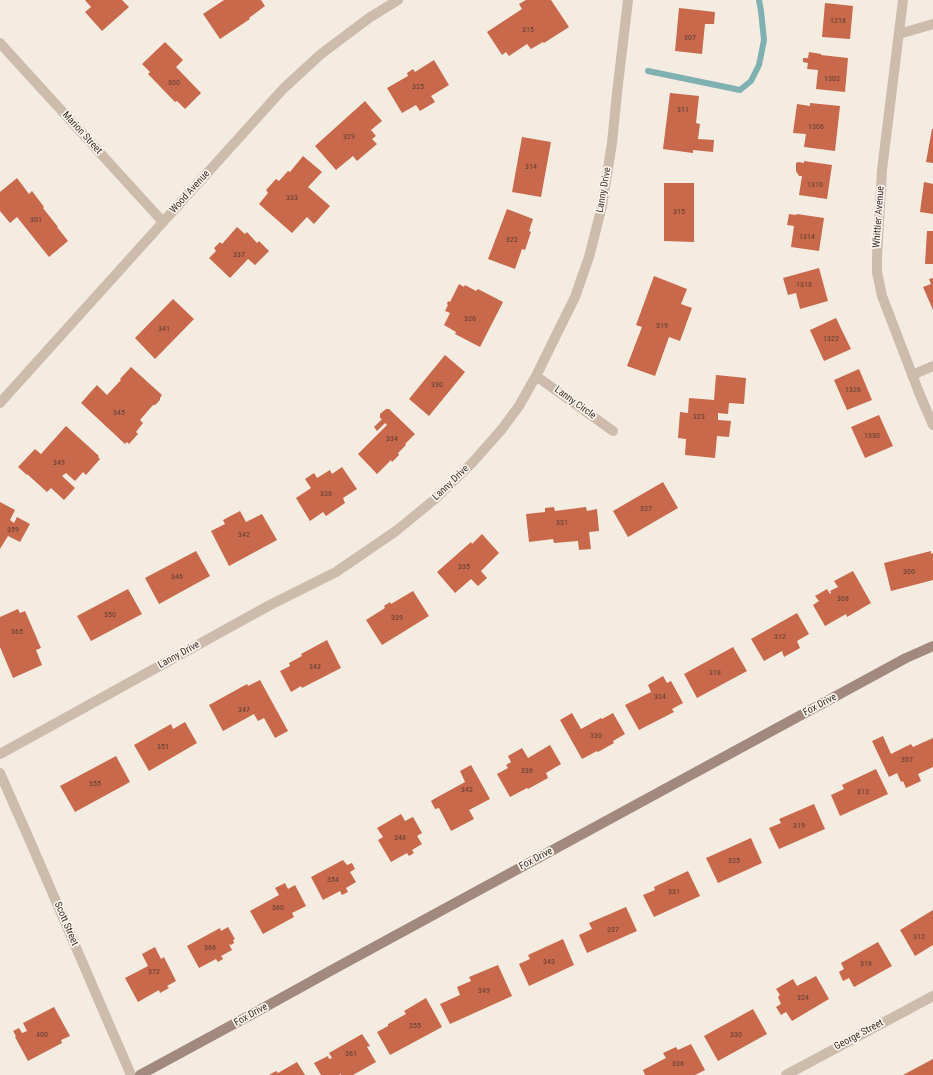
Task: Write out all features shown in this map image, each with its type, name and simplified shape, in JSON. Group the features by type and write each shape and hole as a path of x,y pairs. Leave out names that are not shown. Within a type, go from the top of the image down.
{"main road":[{"name":"Fox Drive","path":"140,1075 899,662 933,646"}],"street":[{"name":"Wood Avenue","path":"0,403 283,89 321,54 369,18 398,0"},
{"name":"Lanny Drive","path":"0,754 270,606 336,572 396,531 435,500 472,463 502,429 536,376 575,297 589,257 602,206 612,143 628,0"},
{"name":"Whittier Avenue","path":"903,0 882,170 877,272 882,296 933,425"},
{"path":"899,34 933,24"},
{"name":"Marion Street","path":"0,43 163,222"},
{"path":"912,375 933,366"},
{"name":"Lanny Circle","path":"536,376 614,431"},
{"name":"Scott Street","path":"0,774 34,848 131,1075"},
{"name":"George Street","path":"786,1075 933,996"}],"building":[{"path":"85,0 122,0 129,7 102,31 85,12 91,7"},
{"path":"224,0 261,0 265,6 249,18 250,19 220,39 203,14"},
{"path":"526,0 551,0 569,27 544,43 543,42 531,49 527,44 509,56 506,52 502,55 487,32 522,9 519,4"},
{"path":"825,3 853,6 850,39 822,37"},
{"path":"679,8 715,12 714,24 705,24 702,54 675,51"},
{"path":"165,42 183,60 176,67 201,93 185,109 177,101 175,102 148,74 150,72 142,64"},
{"path":"809,52 848,58 845,92 816,89 818,70 807,69 808,63 803,62 803,58 808,58"},
{"path":"434,60 449,85 431,96 435,102 420,111 416,105 402,113 387,88 408,76 407,73 413,69 415,72"},
{"path":"670,93 699,96 696,123 700,124 698,139 714,140 713,152 693,150 693,153 663,149"},
{"path":"365,101 382,121 371,130 376,136 372,139 377,144 357,161 353,156 336,170 315,146"},
{"path":"810,103 840,106 835,151 804,147 806,134 793,133 797,104 810,106"},
{"path":"933,129 933,163 926,162"},
{"path":"522,137 551,142 541,197 512,192"},
{"path":"303,156 322,172 308,187 330,206 314,224 307,217 292,233 259,204 268,193 266,190 276,179 279,181 288,171 290,172"},
{"path":"804,161 832,165 827,199 799,195 802,176 799,176 796,171 796,163 804,163"},
{"path":"17,178 29,194 32,191 68,241 49,257 17,217 10,223 0,211 0,192"},
{"path":"924,182 933,184 933,214 920,212"},
{"path":"664,183 694,183 694,242 664,241"},
{"path":"507,209 533,219 529,231 531,232 525,250 522,249 515,269 488,259"},
{"path":"789,214 824,218 819,251 791,247 794,226 787,225"},
{"path":"237,227 245,234 247,232 257,243 259,241 269,251 255,265 248,259 230,278 209,258 216,251 214,248 220,242 222,244"},
{"path":"927,231 933,231 933,264 925,264"},
{"path":"819,268 828,301 800,309 796,293 788,295 783,278"},
{"path":"654,276 687,289 681,304 692,308 680,341 669,337 655,376 627,366 642,327 636,325"},
{"path":"933,278 933,310 923,287 931,284 929,279"},
{"path":"459,284 464,287 465,285 476,291 478,289 503,302 480,347 455,334 456,332 444,325 450,313 445,311 448,301 450,302"},
{"path":"173,299 194,319 155,359 135,338"},
{"path":"836,318 851,349 824,361 810,330"},
{"path":"445,355 465,372 429,416 409,399"},
{"path":"131,367 162,395 160,400 153,405 140,420 143,423 136,432 138,434 129,444 127,442 125,444 81,403 97,385 107,395"},
{"path":"859,369 872,400 847,410 834,380"},
{"path":"716,375 746,378 744,404 729,403 728,414 718,413 718,420 731,421 729,437 717,436 715,458 685,455 686,439 678,438 680,412 688,413 689,398 714,400"},
{"path":"386,409 389,409 415,434 398,453 399,455 392,462 391,460 377,474 358,454 387,425 385,423 377,431 374,427 382,419 380,418 380,414"},
{"path":"879,415 893,446 865,458 851,427"},
{"path":"66,426 99,456 98,457 100,459 86,475 83,472 75,481 66,473 62,476 75,488 64,500 51,488 47,492 18,467 35,449 41,454"},
{"path":"342,467 357,489 343,498 345,503 326,516 323,512 310,521 296,498 311,488 305,479 314,473 317,478 330,470 332,474"},
{"path":"663,482 678,508 628,537 613,511"},
{"path":"0,502 15,510 10,520 14,523 17,517 30,524 20,542 8,536 0,549"},
{"path":"554,507 555,511 586,507 587,511 597,509 599,531 589,532 591,549 579,550 578,541 554,543 553,539 529,542 526,514 545,512 545,508"},
{"path":"240,511 246,522 262,514 277,540 229,566 211,531 225,524 223,520"},
{"path":"482,534 499,553 481,571 487,578 478,586 471,579 455,593 437,572"},
{"path":"196,551 210,576 159,604 145,578"},
{"path":"931,551 931,554 933,553 933,580 891,591 884,563"},
{"path":"853,571 871,603 847,617 846,614 825,626 813,605 819,601 815,596 827,589 830,594 830,591 838,587 834,581"},
{"path":"128,589 142,614 91,641 77,616"},
{"path":"413,591 429,616 382,645 366,620 385,608 384,606 390,602 391,604"},
{"path":"18,609 20,613 25,611 41,648 36,650 42,665 13,678 0,647 0,617"},
{"path":"797,613 809,634 797,641 800,648 784,657 782,651 764,661 751,639"},
{"path":"327,640 341,668 291,692 280,671 290,666 289,663 302,656 301,654"},
{"path":"733,647 747,671 697,698 684,674"},
{"path":"663,676 667,683 671,681 683,703 672,709 674,712 639,730 625,705 651,692 648,685"},
{"path":"260,680 288,731 275,738 264,718 258,721 254,714 223,731 209,705 247,684 248,686"},
{"path":"572,713 581,729 613,713 625,734 613,741 614,743 582,759 560,720"},
{"path":"185,722 197,743 149,771 134,745 171,724 173,729"},
{"path":"883,736 891,754 911,744 913,747 933,738 933,767 918,774 921,781 906,788 903,781 901,782 897,773 889,777 872,741"},
{"path":"550,745 561,764 546,773 548,778 510,797 497,774 508,768 506,765 511,762 508,756 522,748 528,758"},
{"path":"116,756 130,782 75,812 60,786"},
{"path":"471,765 490,799 469,810 474,819 451,831 439,808 435,809 431,801 465,782 460,771"},
{"path":"876,769 888,794 840,816 831,795 844,789 842,785"},
{"path":"814,804 825,829 779,849 769,828 781,823 779,819"},
{"path":"401,814 405,821 413,817 422,833 417,836 422,844 412,850 414,853 409,856 407,853 391,862 378,840 383,837 377,828"},
{"path":"751,838 762,863 718,883 706,858"},
{"path":"343,860 347,865 352,863 355,869 350,872 356,882 346,888 348,892 342,895 340,891 323,900 311,877"},
{"path":"688,871 700,896 654,917 643,895 655,890 654,887"},
{"path":"285,883 288,889 295,885 306,906 292,913 294,917 263,934 250,911 279,895 275,888"},
{"path":"626,907 637,931 587,953 579,935 592,929 589,923"},
{"path":"933,910 933,945 915,956 900,930"},
{"path":"228,927 235,939 233,940 234,943 231,945 229,944 232,950 221,956 223,959 218,962 216,959 199,968 187,946 220,928 221,931"},
{"path":"563,939 574,965 529,986 519,964 530,959 528,955"},
{"path":"878,942 892,966 854,987 849,978 843,981 839,972 844,969 841,963"},
{"path":"155,947 161,959 164,957 176,981 167,986 169,988 160,993 159,990 138,1002 125,978 148,966 142,954"},
{"path":"498,965 512,996 450,1024 440,1004 460,995 457,987 471,981 469,977"},
{"path":"816,976 829,999 792,1021 786,1012 781,1015 776,1007 781,1004 778,997 780,995 776,989 793,979 797,986"},
{"path":"426,998 442,1027 390,1055 377,1032 406,1014 404,1011"},
{"path":"54,1007 70,1036 61,1040 62,1043 28,1061 13,1031 19,1028 22,1033 27,1031 23,1023"},
{"path":"753,1009 767,1034 718,1061 704,1036"},
{"path":"362,1034 370,1046 367,1047 376,1062 353,1075 321,1075 314,1063 328,1056 329,1059 332,1058 329,1053"},
{"path":"691,1044 705,1070 695,1075 645,1075 643,1070 666,1058 663,1053 676,1047 678,1050"},
{"path":"933,1059 933,1075 903,1075"},
{"path":"297,1062 305,1075 269,1075 276,1071 278,1073"}],"waterway":[{"path":"648,71 740,90 751,81 759,65 764,40 759,0"}]}
